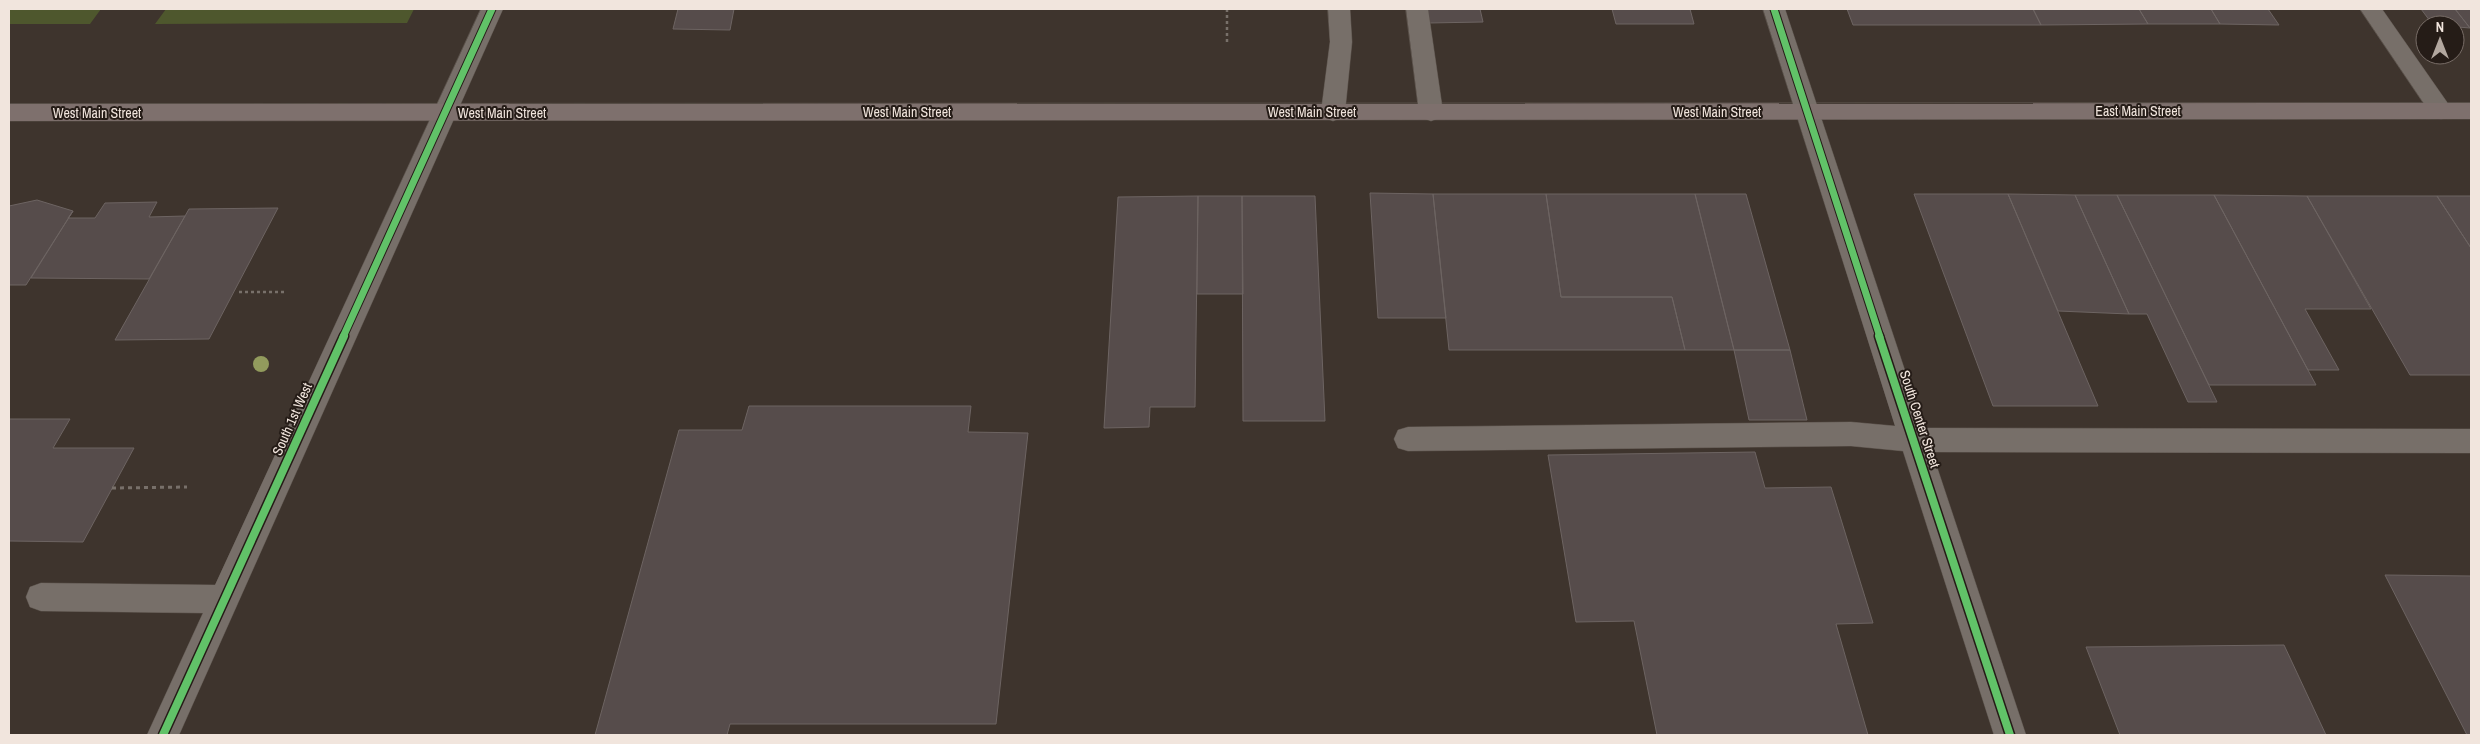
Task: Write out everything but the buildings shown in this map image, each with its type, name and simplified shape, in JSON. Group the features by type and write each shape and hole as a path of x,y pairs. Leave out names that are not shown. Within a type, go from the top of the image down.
{"main road":[{"name":"East Main Street","path":"1806,112 2471,111"},
{"name":"West Main Street","path":"9,113 1806,112"}],"street":[{"name":"South 1st West","path":"164,735 443,113 492,9"},
{"path":"1333,112 1340,42 1339,9"},
{"path":"1416,9 1431,112"},
{"name":"South Center Street","path":"1774,9 2010,735"},
{"path":"2370,9 2441,111"},
{"path":"1408,439 1851,434 1914,440 2471,441"},
{"path":"41,597 225,599"}],"path":[{"path":"1227,9 1227,42"},
{"path":"239,292 284,292"},
{"path":"112,488 187,487"}],"green space":[{"path":"9,9 101,9 90,24 9,24"},
{"path":"166,9 414,9 407,23 155,24"}],"cycle path":[{"path":"163,735 492,9"},
{"path":"1774,9 2010,735"}]}
